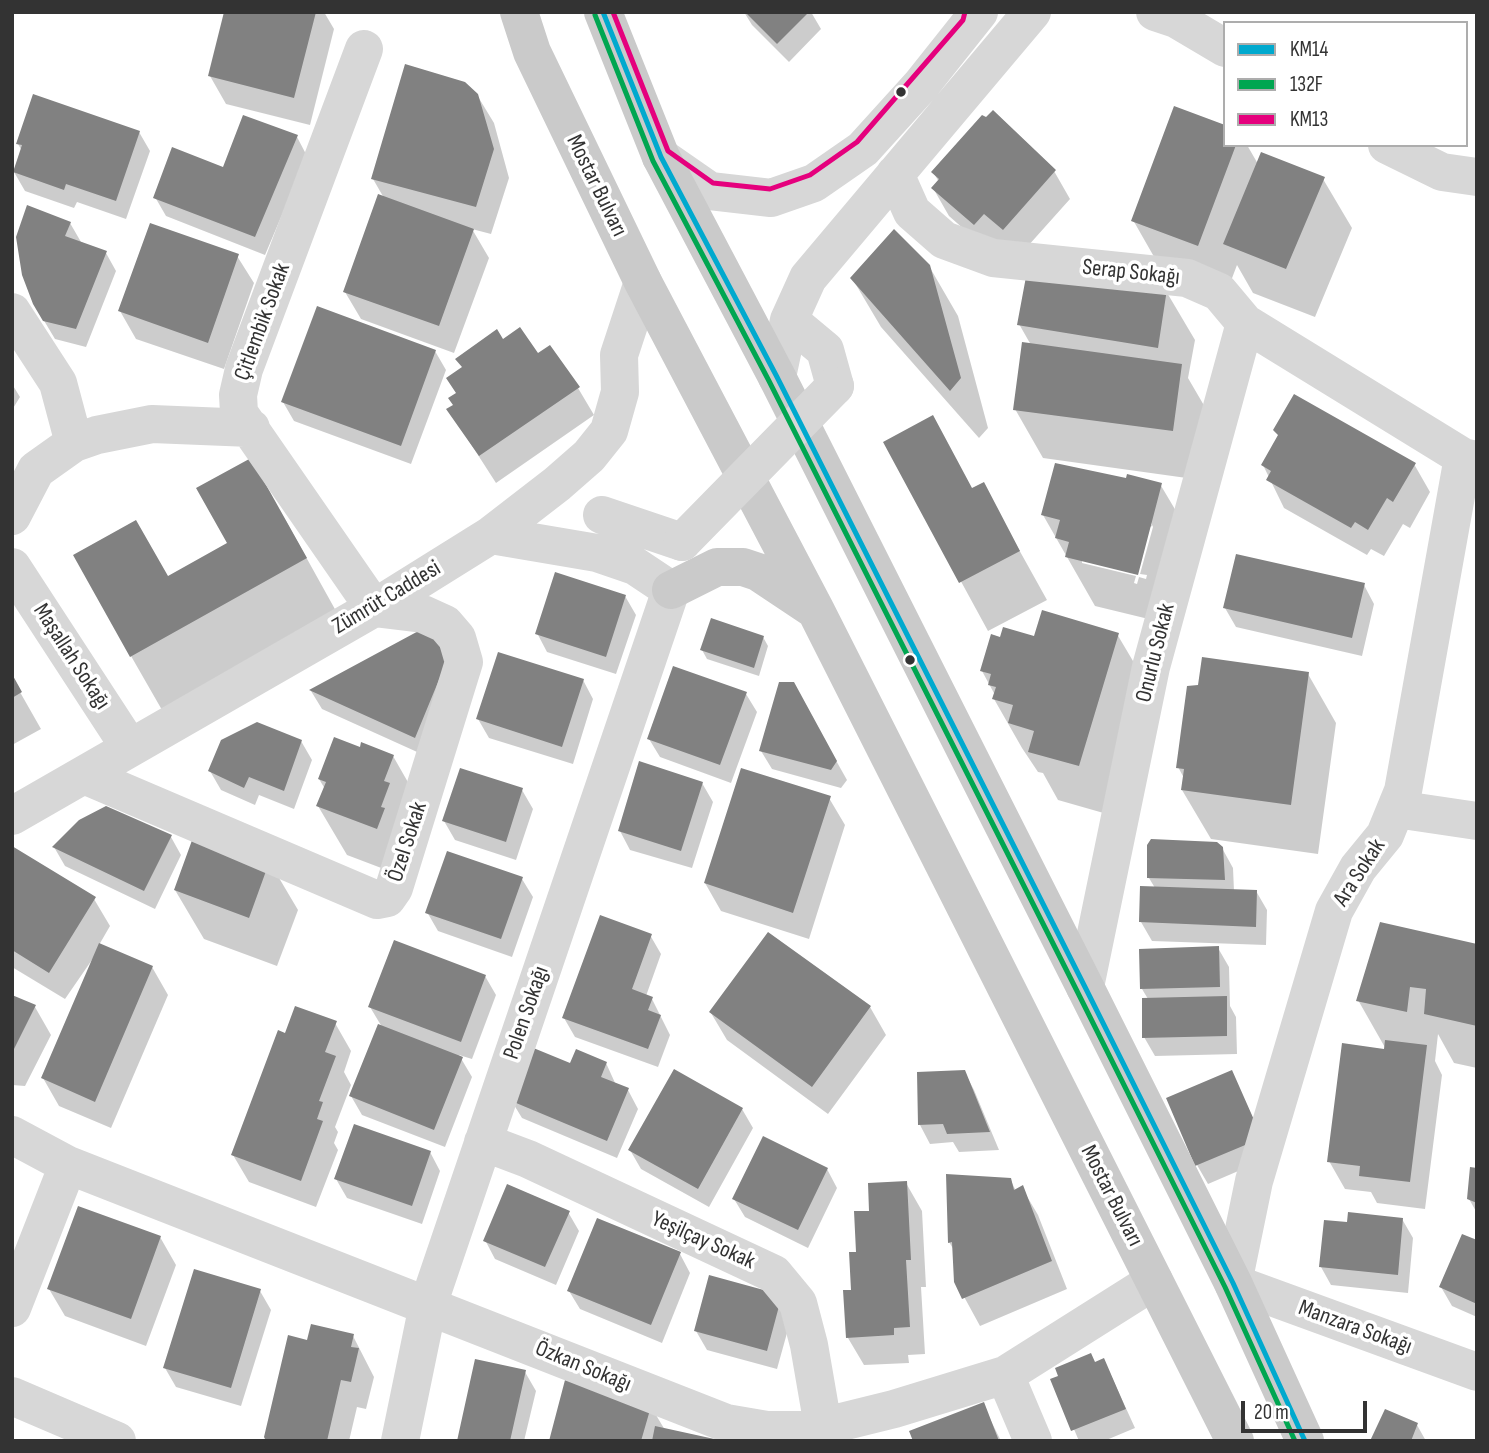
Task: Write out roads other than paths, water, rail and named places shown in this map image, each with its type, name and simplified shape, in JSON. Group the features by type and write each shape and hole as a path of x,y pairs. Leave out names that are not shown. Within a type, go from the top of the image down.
{"main road":[{"name":"Mostar Bulvarı","path":"519,12 532,52 643,282 816,611 1235,1441"},
{"path":"603,12 661,157 777,377 1085,987 1233,1283 1305,1441"},
{"path":"671,590 717,567 743,567 758,572 816,611"}],"street":[{"path":"777,377 789,320 808,278 1032,12"},
{"path":"1166,14 1223,47"},
{"path":"661,157 710,191 771,198 814,183 863,149 975,16"},
{"name":"Çitlembik Sokak","path":"364,49 244,369 238,395 239,413 374,608"},
{"path":"1391,147 1442,173 1477,177"},
{"name":"Serap Sokağı","path":"895,174 912,212 944,240 993,258 1187,278 1219,292 1245,323 1470,458"},
{"name":"Zümrüt Caddesi","path":"12,816 374,608 491,535 589,456 609,431 620,391 619,355 643,282"},
{"path":"12,312 58,383 74,443"},
{"path":"602,515 682,542 835,386 825,350 789,320"},
{"name":"Onurlu Sokak","path":"1085,987 1151,667 1245,323"},
{"path":"12,516 36,470 74,443 97,435 152,424 251,428"},
{"name":"Ara Sokak","path":"1233,1283 1254,1181 1334,911 1358,868 1385,835 1404,791 1470,458"},
{"path":"491,535 597,553 635,566 671,590"},
{"name":"Maşallah Sokağı","path":"12,567 130,748"},
{"name":"Polen Sokağı","path":"400,1441 428,1306 671,590"},
{"name":"Özel Sokak","path":"83,775 377,900 387,898 394,888 464,662 457,638 445,624 424,614 374,608"},
{"path":"1396,809 1477,821"},
{"name":"Özkan Sokağı","path":"12,1135 68,1165 726,1423 748,1434 809,1430 894,1409 1005,1374 1154,1281"},
{"name":"Yeşilçay Sokak","path":"483,1142 528,1159 774,1274 798,1303 823,1426"},
{"path":"12,1308 68,1165"},
{"name":"Manzara Sokağı","path":"1233,1283 1477,1372"},
{"path":"1005,1374 1033,1441"},
{"path":"12,1396 117,1441"}]}
